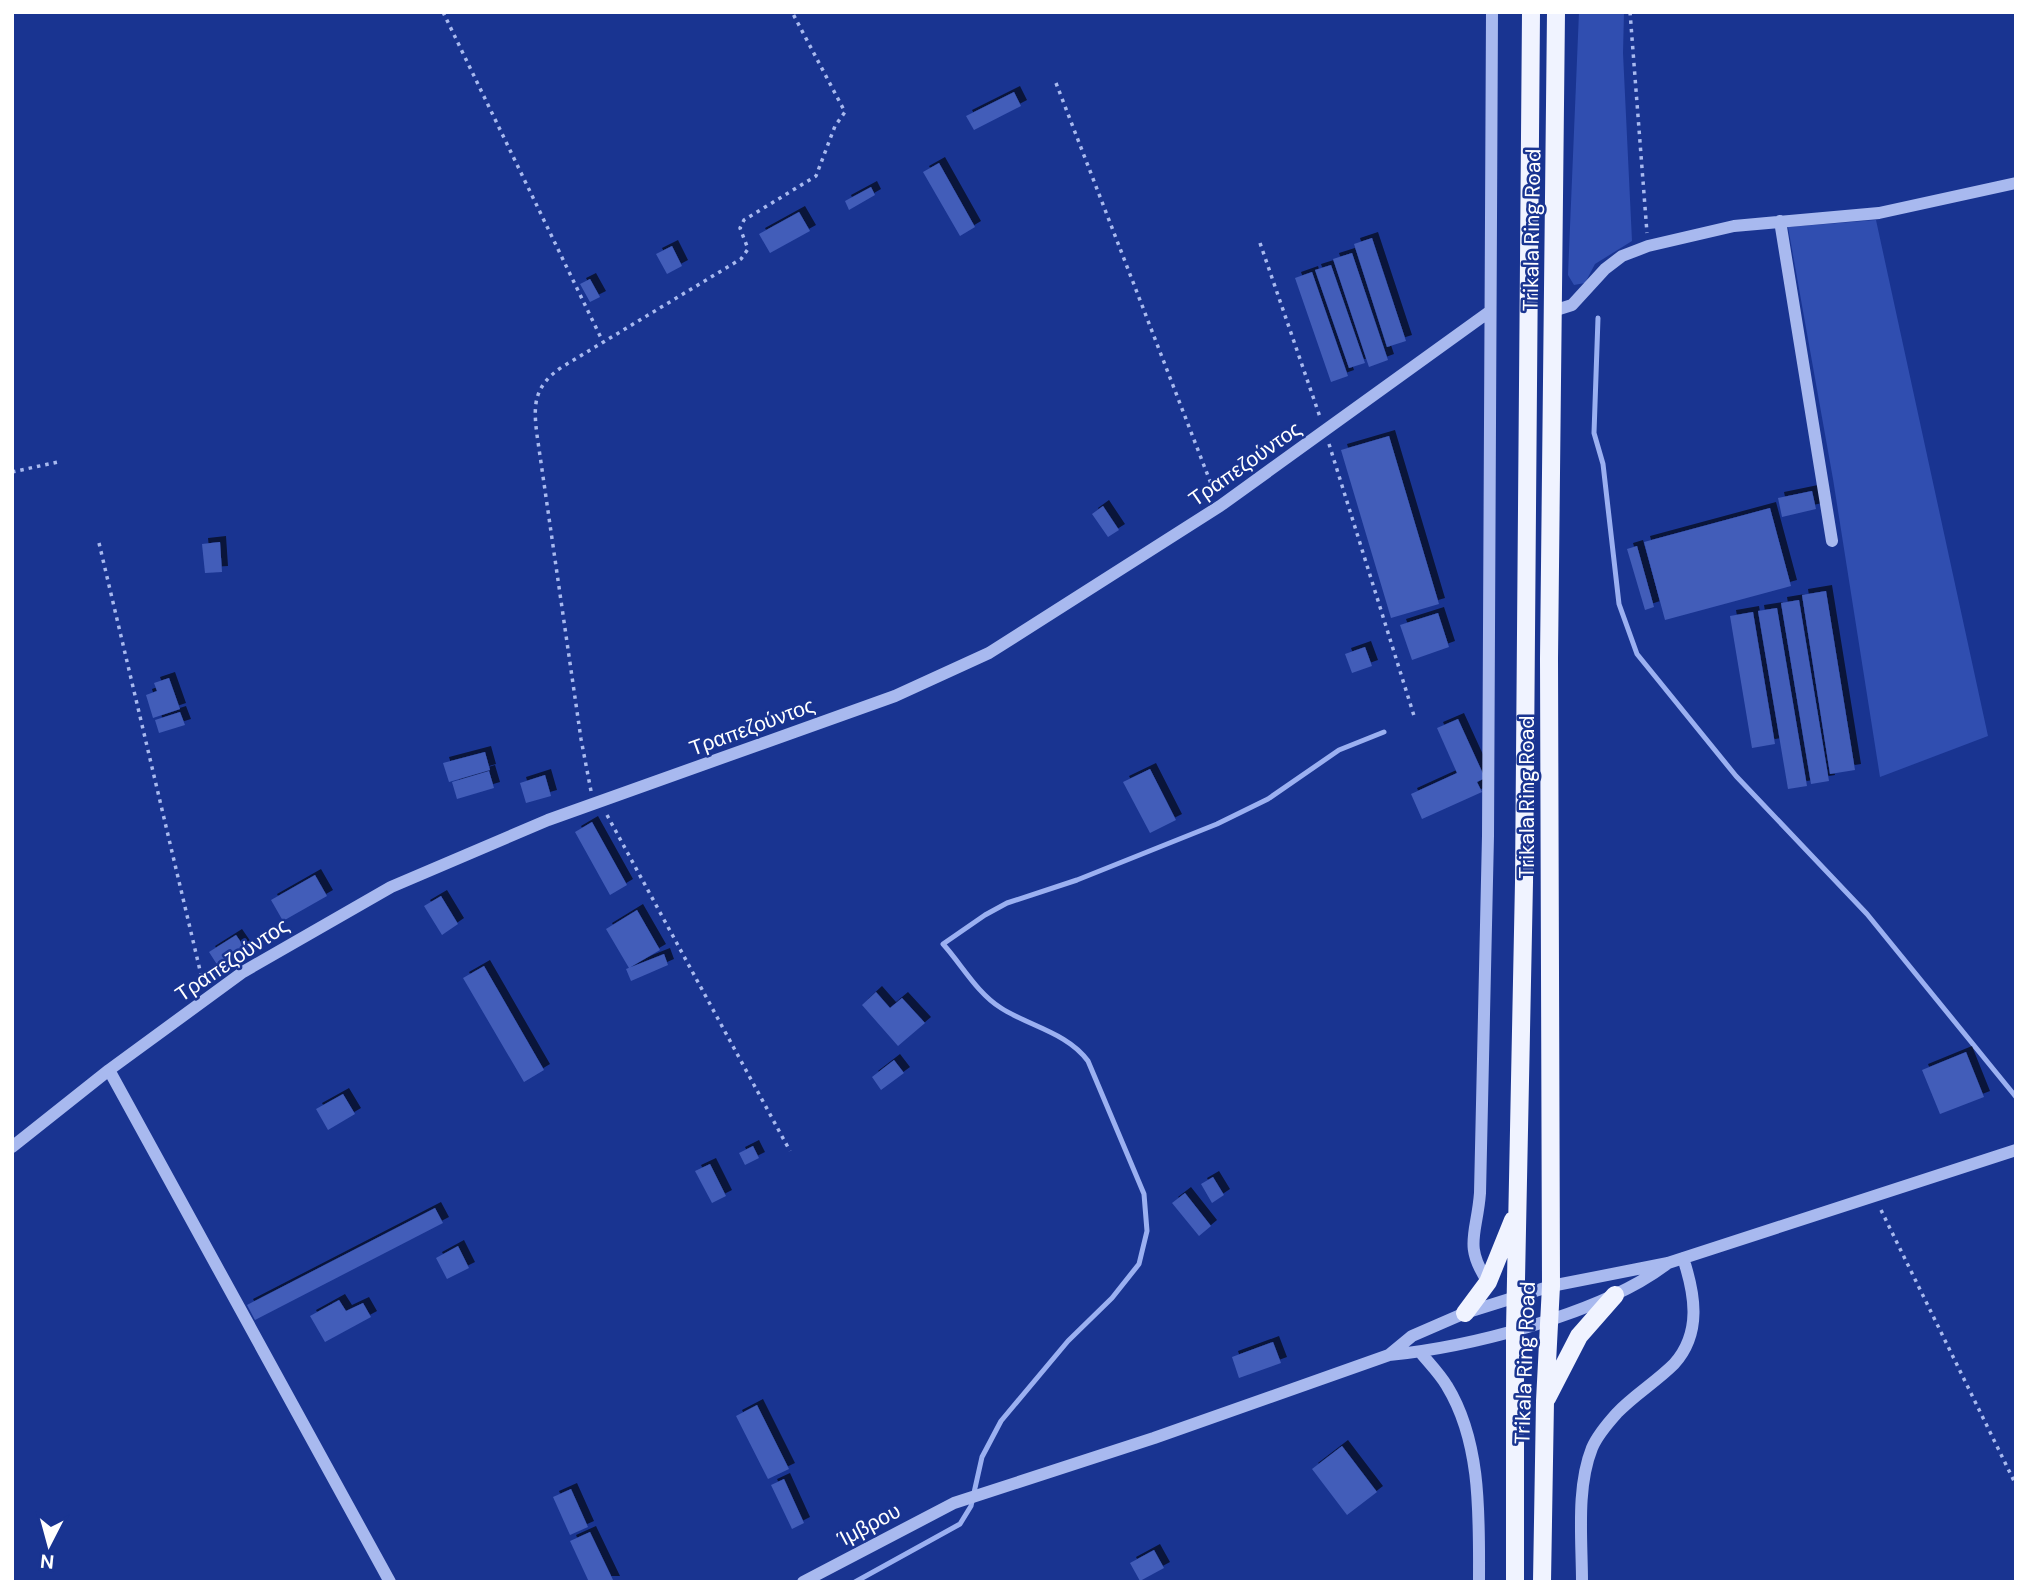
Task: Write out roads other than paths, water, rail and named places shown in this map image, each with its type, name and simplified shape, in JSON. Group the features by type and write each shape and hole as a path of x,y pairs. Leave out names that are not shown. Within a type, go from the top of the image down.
{"main road":[{"name":"Trikala Ring Road","path":"1514,1582 1531,12"},
{"name":"Trikala Ring Road","path":"1542,1582 1545,1401 1551,1318 1549,659 1556,12"},
{"path":"1465,1313 1488,1282 1518,1206"},
{"path":"1545,1401 1583,1330 1615,1295"}],"street":[{"path":"1488,1282 1475,1262 1472,1251 1480,1194 1488,874 1492,12"},
{"path":"1553,311 1572,304 1622,256 1648,246 1699,232 1780,221 1879,213 2016,183"},
{"path":"1780,221 1832,541"},
{"name":"Τραπεζούντος","path":"12,1147 109,1070 207,998 295,940 391,887 472,850 598,801 871,705 957,669 1016,637 1220,506 1489,312"},
{"path":"109,1070 390,1582"},
{"path":"1389,1356 1412,1336 1465,1313 1551,1286 1668,1263 2016,1150"},
{"path":"1582,1582 1583,1506 1592,1447 1630,1399 1674,1364 1684,1350 1694,1324 1695,1307 1693,1288 1683,1258"},
{"path":"1389,1356 1420,1352 1551,1318 1615,1295 1646,1280 1668,1263"},
{"path":"1420,1352 1446,1384 1465,1430 1475,1480 1479,1582"},
{"name":"Ίμβρου","path":"803,1582 954,1503 1001,1485 1154,1438 1389,1356"}],"waterway":[{"path":"1598,318 1594,433 1603,464 1619,604 1637,654 1736,776 1867,914 2016,1097"},
{"path":"855,1582 960,1524 971,1506 982,1457 1001,1421 1068,1341 1112,1298 1139,1264 1147,1231 1144,1194 1088,1061 1070,1043 992,1002 943,944 1007,903 1077,880 1217,824 1268,799 1339,750 1384,732"}]}
